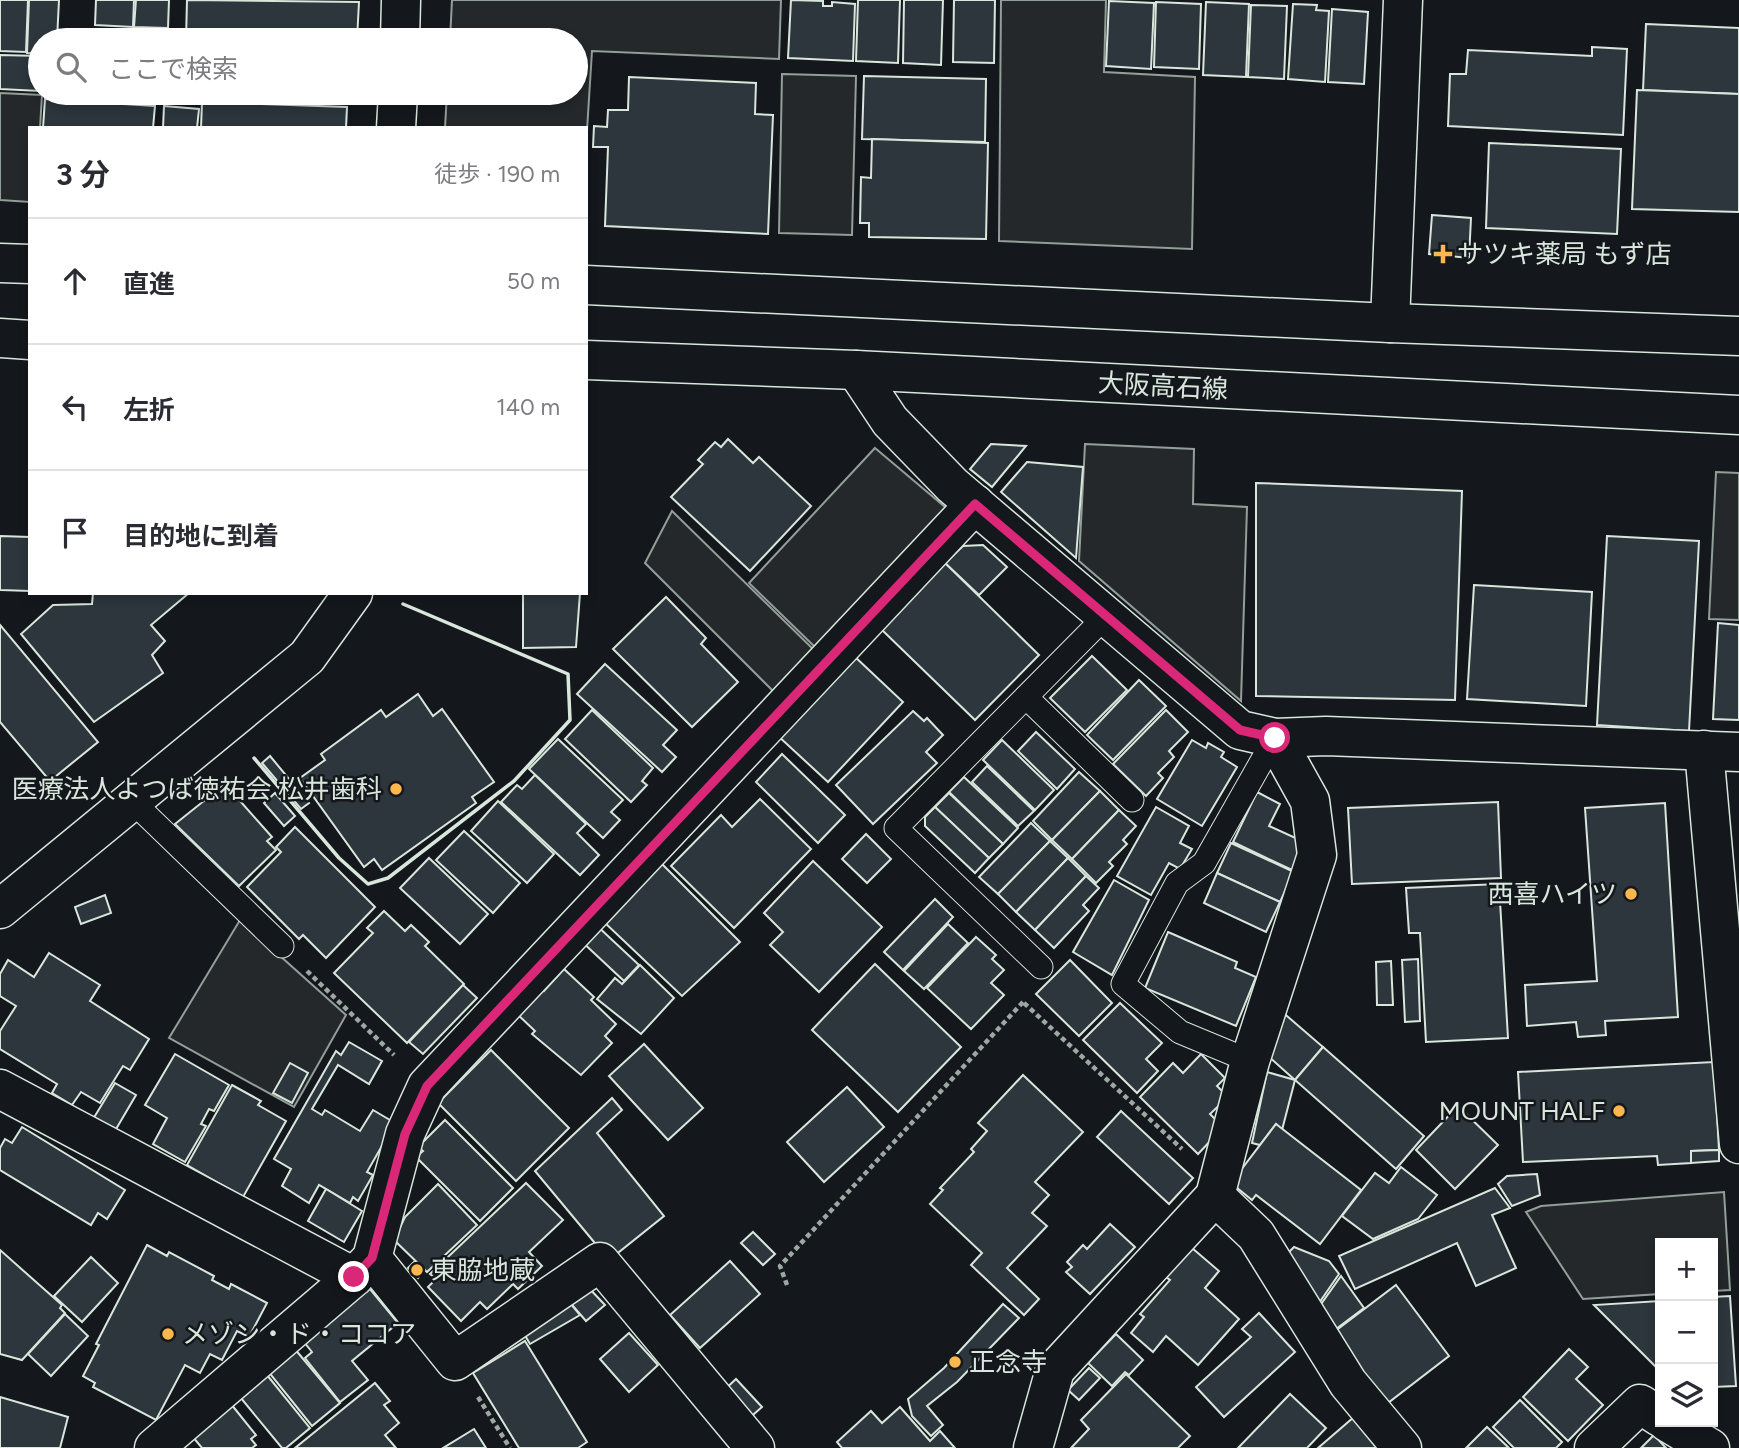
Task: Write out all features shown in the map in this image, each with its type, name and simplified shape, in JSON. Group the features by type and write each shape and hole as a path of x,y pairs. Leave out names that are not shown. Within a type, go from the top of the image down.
{"street":[{"path":"400,28 401,0"},
{"path":"1390,323 1404,0"},
{"path":"396,126 397,105"},
{"path":"0,263 28,264"},
{"path":"588,285 1390,323 1739,336"},
{"path":"0,338 28,340"},
{"name":"大阪高石線","path":"588,360 856,370 1739,415"},
{"path":"856,370 890,421 975,504 1240,730 1275,738 1326,736 1721,751 1739,1144"},
{"path":"154,1448 363,1267 405,1134 427,1086 975,504"},
{"path":"0,909 307,657 352,595"},
{"path":"1033,1448 1055,1370 1217,1189 1250,1061 1318,856 1310,801 1275,738"},
{"path":"0,1089 363,1267 455,1361 600,1262 755,1448"},
{"path":"1217,1189 1256,1235 1348,1383 1402,1448"},
{"path":"1594,1448 1640,1404 1655,1414"},
{"path":"1675,1427 1710,1448"}],"lane":[{"path":"1041,967 896,828 1105,617"},
{"path":"1026,697 1132,800"},
{"path":"1250,1061 1180,1032 1123,984 1177,883 1204,863 1275,738"},
{"path":"132,800 282,946"}],"path":[{"path":"282,946 427,1086"},
{"path":"787,1285 780,1266 1023,1002 1041,967"},
{"path":"1023,1002 1217,1189"},
{"path":"455,1361 510,1448"}],"shaded area":[{"path":"452,0 781,0 779,59 592,51 587,126 445,126 446,105 588,105 588,28 451,28"},
{"path":"1001,0 1106,0 1104,72 1195,77 1192,249 999,241"},
{"path":"782,74 856,76 852,235 779,233"},
{"path":"0,93 28,94 28,105 41,105 40,126 28,126 28,202 0,200"},
{"path":"1085,444 1194,449 1193,504 1247,507 1241,701 1079,561"},
{"path":"875,448 945,507 946,516 817,649 749,583"},
{"path":"1716,472 1739,473 1739,620 1709,619"},
{"path":"672,511 815,651 775,693 645,563"},
{"path":"240,920 346,1015 294,1107 169,1038"},
{"path":"1724,1192 1730,1290 1718,1291 1718,1238 1655,1238 1655,1294 1583,1299 1526,1212 1541,1206"}],"building":[{"path":"0,0 28,0 26,52 0,51"},
{"path":"29,0 59,0 58,28 28,28 27,53"},
{"path":"96,0 134,0 133,27 95,25"},
{"path":"136,0 169,0 168,28 134,27"},
{"path":"187,0 359,2 358,28 186,28"},
{"path":"791,0 823,1 823,6 832,6 832,2 855,4 853,61 788,58"},
{"path":"858,0 900,0 898,63 856,61"},
{"path":"904,0 943,0 941,65 903,63"},
{"path":"954,0 995,0 994,63 953,62"},
{"path":"1109,1 1154,3 1151,69 1106,66"},
{"path":"1156,2 1201,4 1199,69 1154,67"},
{"path":"1206,2 1249,4 1246,77 1203,75"},
{"path":"1293,4 1317,5 1316,10 1329,11 1325,82 1288,79"},
{"path":"1251,5 1287,6 1284,79 1248,77"},
{"path":"1332,9 1368,12 1364,84 1328,82"},
{"path":"1646,24 1739,28 1739,94 1643,90"},
{"path":"1592,47 1627,49 1623,135 1448,126 1450,74 1466,74 1468,50 1592,56"},
{"path":"0,55 28,56 28,90 0,89"},
{"path":"864,76 986,79 985,142 862,139"},
{"path":"629,77 756,83 755,114 773,115 768,234 605,226 608,147 593,147 594,126 607,127 608,110 628,110"},
{"path":"1637,90 1739,94 1739,212 1632,209"},
{"path":"45,105 155,106 153,126 43,126"},
{"path":"202,105 347,107 346,126 201,126"},
{"path":"164,106 199,109 197,126 163,126"},
{"path":"872,139 988,143 986,239 869,237 869,223 860,223 861,177 871,178"},
{"path":"1489,143 1621,149 1617,234 1486,228"},
{"path":"1432,215 1471,218 1469,258 1429,254"},
{"path":"728,439 753,463 759,457 811,506 750,571 671,497 703,464 698,460 715,442 721,447"},
{"path":"991,444 1026,446 992,487 970,469"},
{"path":"1027,462 1083,467 1076,558 1001,492"},
{"path":"1256,483 1462,491 1455,700 1256,696"},
{"path":"0,536 28,537 28,591 0,590"},
{"path":"1607,536 1699,541 1689,731 1597,725"},
{"path":"983,545 1007,567 979,595 945,563 963,546"},
{"path":"945,563 1039,655 975,720 881,629"},
{"path":"1474,585 1592,592 1586,706 1467,699"},
{"path":"93,595 187,595 151,625 165,641 152,655 163,673 94,722 21,634 53,605 92,604"},
{"path":"523,595 580,595 576,647 523,648"},
{"path":"666,597 706,638 701,644 738,682 692,727 613,649"},
{"path":"1718,623 1739,625 1739,720 1713,719"},
{"path":"0,625 98,742 50,781 0,722"},
{"path":"853,655 903,702 828,782 777,735"},
{"path":"1092,656 1127,690 1085,732 1050,698"},
{"path":"605,664 677,730 663,745 676,757 662,772 577,694"},
{"path":"1139,680 1166,706 1113,760 1087,735"},
{"name":"医療法人よつば徳祐会 松井歯科","path":"418,694 433,716 442,709 494,782 472,797 476,803 382,870 374,859 364,867 300,778 325,760 321,754 381,710 386,717"},
{"path":"592,710 653,768 642,781 647,785 631,802 565,739"},
{"path":"1166,710 1188,732 1169,751 1174,757 1158,773 1163,778 1146,796 1113,764"},
{"path":"913,711 924,721 927,718 943,735 926,752 937,763 873,824 836,785"},
{"path":"1036,732 1075,769 1057,789 1018,751"},
{"path":"558,739 623,800 611,812 620,820 603,838 529,769"},
{"path":"1002,740 1054,790 1035,810 983,760"},
{"path":"1192,740 1206,748 1208,743 1224,752 1221,757 1237,767 1202,826 1157,799"},
{"path":"782,754 845,815 818,843 756,782"},
{"path":"270,756 309,803 301,809 262,763"},
{"path":"987,766 1034,811 1018,826 972,782"},
{"path":"1079,772 1100,791 1052,840 1033,821"},
{"path":"535,775 586,824 577,833 599,855 580,875 501,802 517,785 522,789"},
{"path":"964,777 1018,828 1003,844 949,792"},
{"path":"225,784 272,837 267,841 276,850 239,886 175,824"},
{"path":"1100,791 1119,810 1072,859 1052,840"},
{"path":"1257,792 1280,804 1269,826 1300,840 1303,847 1292,870 1233,842"},
{"path":"275,793 295,816 284,826 264,803"},
{"path":"949,793 1003,844 989,858 935,807"},
{"path":"760,799 811,849 734,928 671,866 721,815 732,827"},
{"path":"498,801 554,854 527,883 471,831"},
{"path":"1498,802 1501,878 1352,884 1348,808"},
{"name":"西喜ハイツ","path":"1665,803 1678,1017 1605,1021 1606,1035 1578,1037 1576,1022 1527,1026 1525,985 1597,981 1585,808"},
{"path":"935,807 989,858 975,873 925,826 925,817"},
{"path":"1156,807 1189,826 1180,843 1192,849 1180,869 1169,863 1151,895 1117,876"},
{"path":"1119,810 1136,826 1123,840 1127,844 1109,862 1113,866 1096,883 1072,859"},
{"path":"1031,823 1050,841 998,894 979,877"},
{"path":"295,827 375,907 326,958 303,935 299,939 247,887 281,852 276,847"},
{"path":"464,831 520,883 493,913 436,860"},
{"path":"866,834 891,859 867,883 842,859"},
{"path":"1050,841 1068,858 1016,912 998,894"},
{"path":"1231,843 1294,872 1280,902 1217,873"},
{"path":"429,858 488,914 460,944 400,888"},
{"path":"1068,858 1086,876 1035,930 1016,912"},
{"path":"813,861 882,927 819,992 770,945 783,932 764,913"},
{"path":"660,862 740,942 682,996 604,922"},
{"path":"1217,873 1280,902 1266,932 1204,903"},
{"path":"1086,876 1099,888 1083,905 1089,911 1054,948 1035,930"},
{"path":"1114,880 1149,900 1112,975 1073,952"},
{"path":"1499,884 1508,1038 1426,1042 1420,933 1409,933 1406,888"},
{"path":"105,895 111,913 81,924 75,907"},
{"path":"935,899 953,917 903,970 884,952"},
{"path":"384,911 405,931 411,925 429,942 425,946 464,984 407,1043 334,973 373,933 367,928"},
{"path":"594,923 639,965 624,981 579,939"},
{"path":"948,924 968,943 924,989 904,971"},
{"path":"1168,932 1237,962 1235,968 1256,977 1236,1026 1145,988"},
{"path":"976,937 996,955 992,959 1004,970 991,983 1004,995 971,1029 927,988"},
{"path":"49,953 100,985 90,1001 149,1039 130,1070 123,1066 100,1103 81,1092 72,1105 52,1093 57,1084 0,1049 0,1031 16,1006 0,996 0,974 8,960 34,977"},
{"path":"1418,959 1420,1021 1405,1022 1402,960"},
{"path":"1070,960 1112,1003 1079,1036 1036,994"},
{"path":"1391,961 1393,1005 1377,1005 1376,962"},
{"path":"875,964 961,1047 898,1112 812,1030"},
{"path":"640,965 674,998 641,1034 597,999 615,978 622,984"},
{"path":"564,969 594,997 591,1000 616,1024 605,1036 612,1043 581,1075 532,1034 535,1031 515,1012 540,986 544,991"},
{"path":"463,985 477,998 423,1054 409,1042"},
{"path":"1120,1003 1162,1043 1146,1059 1158,1071 1137,1093 1083,1040"},
{"path":"1280,1010 1323,1047 1295,1080 1268,1056"},
{"path":"349,1042 382,1061 369,1084 338,1065 312,1109 322,1115 325,1110 360,1131 373,1110 395,1123 367,1172 373,1175 358,1201 353,1197 350,1203 319,1185 309,1203 282,1186 291,1169 274,1159 336,1051 341,1055"},
{"path":"644,1044 703,1108 668,1140 609,1076"},
{"path":"1323,1047 1424,1136 1396,1169 1295,1080"},
{"path":"491,1050 569,1128 516,1181 438,1103"},
{"path":"175,1054 229,1085 214,1111 209,1109 201,1124 206,1126 185,1162 153,1144 167,1118 145,1105"},
{"path":"1201,1054 1225,1078 1217,1086 1228,1097 1210,1114 1216,1120 1214,1137 1198,1154 1140,1097 1173,1063 1183,1073"},
{"name":"MOUNT HALF","path":"1714,1062 1719,1150 1691,1151 1691,1163 1658,1165 1657,1156 1523,1162 1518,1072"},
{"path":"290,1063 308,1073 292,1103 273,1093"},
{"path":"1267,1072 1295,1080 1282,1130 1276,1124 1260,1145 1252,1143"},
{"path":"1023,1075 1083,1132 1035,1182 1049,1195 1032,1213 1047,1226 1007,1268 1039,1299 1024,1315 971,1265 982,1253 930,1204 943,1190 940,1188 974,1152 971,1149 987,1131 978,1123"},
{"path":"115,1083 136,1095 112,1136 90,1124"},
{"path":"232,1085 261,1101 258,1105 286,1121 243,1197 187,1165"},
{"path":"847,1087 884,1127 824,1182 787,1142"},
{"path":"612,1098 622,1110 597,1133 664,1216 609,1260 535,1171"},
{"path":"1458,1106 1498,1145 1455,1189 1416,1150"},
{"path":"1121,1111 1193,1178 1169,1204 1097,1137"},
{"path":"445,1120 513,1188 480,1221 416,1157 423,1151 418,1147"},
{"path":"1276,1124 1361,1190 1320,1244 1256,1195 1252,1200 1231,1183"},
{"path":"22,1127 125,1190 107,1219 98,1213 91,1225 0,1170 0,1148 5,1139 12,1143"},
{"path":"1719,1150 1719,1161 1691,1163 1691,1151"},
{"path":"1401,1167 1437,1195 1418,1219 1373,1239 1342,1216 1375,1173 1389,1183"},
{"path":"1537,1174 1540,1195 1512,1206 1498,1184 1507,1176"},
{"path":"526,1183 563,1220 529,1252 542,1266 518,1289 513,1284 487,1309 480,1302 461,1321 428,1287 436,1279 430,1274"},
{"path":"438,1184 477,1225 427,1272 394,1240 405,1217"},
{"path":"1495,1188 1510,1208 1492,1215 1516,1268 1476,1286 1457,1243 1355,1289 1339,1256"},
{"path":"326,1189 362,1211 344,1242 308,1221"},
{"path":"1110,1224 1135,1247 1090,1294 1066,1272 1072,1267 1067,1262 1083,1245 1087,1249"},
{"path":"753,1232 775,1254 763,1265 741,1243"},
{"name":"メゾン・ド・ココア","path":"147,1245 167,1256 169,1252 214,1276 212,1280 229,1289 231,1284 267,1303 249,1337 237,1331 222,1360 210,1354 200,1373 185,1365 156,1420 93,1387 95,1383 83,1376 99,1345 96,1344"},
{"path":"1294,1247 1329,1261 1339,1274 1319,1303 1285,1256"},
{"path":"1192,1248 1219,1271 1205,1288 1239,1319 1198,1365 1166,1336 1153,1352 1131,1333 1144,1317 1140,1314 1170,1280 1166,1277"},
{"path":"0,1250 62,1305 60,1308 65,1313 22,1360 0,1354"},
{"path":"91,1257 118,1283 82,1322 54,1296"},
{"path":"730,1261 760,1294 700,1348 670,1315"},
{"path":"414,1262 424,1271 418,1278 408,1268"},
{"path":"1341,1276 1364,1308 1336,1329 1319,1307"},
{"path":"586,1285 605,1305 586,1321 566,1298"},
{"path":"1396,1285 1449,1356 1384,1406 1330,1335"},
{"path":"370,1289 398,1323 352,1361 368,1380 340,1402 305,1358 312,1352 304,1342"},
{"path":"1730,1296 1736,1386 1718,1387 1718,1297"},
{"path":"566,1298 580,1315 530,1344 519,1325"},
{"path":"1655,1301 1655,1366 1594,1305"},
{"path":"1003,1304 1019,1318 957,1382 927,1406 943,1425 931,1436 912,1416 908,1399 944,1368"},
{"path":"1259,1313 1295,1352 1224,1417 1196,1387 1251,1337 1242,1329"},
{"path":"65,1314 88,1336 51,1376 28,1354"},
{"path":"629,1333 658,1365 629,1392 600,1359"},
{"path":"1116,1334 1143,1360 1129,1375 1125,1372 1112,1386 1088,1363"},
{"path":"525,1341 587,1442 578,1448 519,1448 473,1373"},
{"path":"294,1348 340,1403 312,1426 267,1370"},
{"path":"1569,1349 1588,1367 1576,1379 1603,1405 1568,1441 1523,1397"},
{"path":"1089,1368 1100,1378 1079,1400 1068,1390"},
{"path":"1126,1374 1190,1436 1178,1448 1071,1448 1089,1429 1081,1420"},
{"path":"267,1375 310,1428 286,1448 282,1448 240,1397"},
{"path":"736,1379 762,1407 746,1421 721,1393"},
{"path":"375,1383 390,1401 384,1405 399,1423 385,1435 396,1448 295,1448"},
{"path":"1290,1394 1326,1428 1307,1448 1238,1448"},
{"path":"0,1397 68,1417 60,1448 0,1448"},
{"path":"1520,1400 1562,1442 1556,1448 1514,1448 1493,1427"},
{"path":"231,1404 256,1435 251,1439 256,1445 252,1448 202,1448 192,1436"},
{"path":"900,1407 930,1441 940,1431 955,1448 842,1448 837,1442 871,1411 882,1423"},
{"path":"1354,1417 1381,1448 1318,1448"},
{"path":"1487,1427 1509,1448 1466,1448"},
{"path":"474,1429 486,1448 443,1448"},
{"path":"1654,1435 1666,1448 1641,1448"}],"wall":[{"path":"254,758 339,858 368,884 388,878 514,781 570,720 568,674 403,604"}],"place":[{"name":"サツキ薬局 もず店","path":"1443,254"},
{"name":"医療法人よつば徳祐会 松井歯科","path":"396,789"},
{"name":"西喜ハイツ","path":"1631,894"},
{"name":"MOUNT HALF","path":"1619,1111"},
{"name":"東脇地蔵","path":"417,1270"},
{"name":"メゾン・ド・ココア","path":"168,1334"},
{"name":"正念寺","path":"955,1362"}],"route":[{"path":"354,1277 372,1258 405,1134 427,1086 975,504 1240,730 1275,738"}]}
